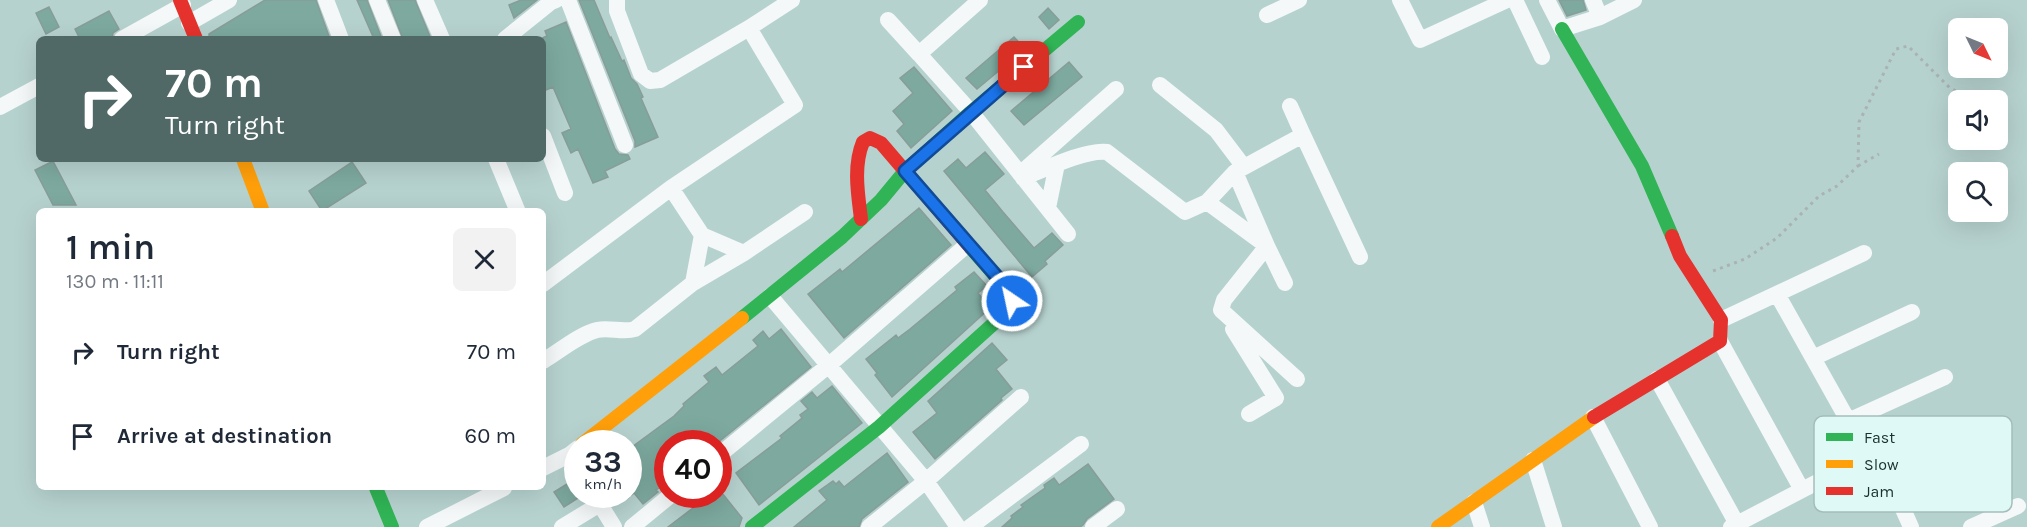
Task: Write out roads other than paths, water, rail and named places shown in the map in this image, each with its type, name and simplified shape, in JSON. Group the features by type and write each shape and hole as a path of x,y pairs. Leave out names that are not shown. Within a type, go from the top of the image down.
{"street":[{"path":"127,36 182,3 193,31 229,0"},
{"path":"326,0 340,36"},
{"path":"377,0 392,36"},
{"path":"425,0 441,36"},
{"path":"509,36 556,0 625,145"},
{"path":"617,0 617,11 641,74 650,81 660,80 792,0"},
{"path":"920,54 980,0"},
{"path":"1268,15 1299,0"},
{"path":"1400,0 1420,40 1507,0"},
{"path":"1515,0 1542,57"},
{"path":"1547,0 1642,166 1680,256 1721,320 1720,342 1802,490"},
{"path":"1593,0 1600,16"},
{"path":"1562,29 1600,16 1634,0"},
{"path":"888,21 971,112 1068,234"},
{"path":"600,430 770,296 861,219 881,200 905,171 1078,22"},
{"path":"546,282 671,188 795,105 749,28"},
{"path":"1160,85 1216,130 1239,170 1267,246 1285,283"},
{"path":"0,107 36,88"},
{"path":"1021,176 1116,90"},
{"path":"1290,106 1360,257"},
{"path":"1021,176 1099,151 1107,152 1185,212 1207,202 1239,170 1303,135"},
{"path":"752,527 879,427 1012,307 1012,294 876,139 865,138 860,143 857,161 861,219"},
{"path":"546,144 565,193"},
{"path":"244,162 261,208"},
{"path":"497,162 516,208"},
{"path":"1048,208 1057,164"},
{"path":"671,188 702,235 744,253"},
{"path":"1207,202 1267,246"},
{"path":"546,359 596,330 630,331 635,329 693,283 744,253 805,212"},
{"path":"693,283 702,235"},
{"path":"732,445 829,365 968,244"},
{"path":"1249,414 1276,398 1221,310 1224,300 1267,246"},
{"path":"1721,320 1864,253"},
{"path":"1777,294 1845,416"},
{"path":"770,296 926,481 956,523"},
{"path":"1221,310 1297,379"},
{"path":"1813,358 1912,312"},
{"path":"1438,527 1593,417 1720,342"},
{"path":"1859,416 1945,377"},
{"path":"1657,379 1734,525 1814,484"},
{"path":"869,527 926,481 1021,397"},
{"path":"1593,417 1650,527"},
{"path":"970,527 1081,444"},
{"path":"1533,460 1554,527"},
{"path":"546,467 564,461"},
{"path":"377,490 392,527"},
{"path":"427,527 500,490"},
{"path":"1474,502 1482,527"},
{"path":"2012,509 2019,506"},
{"path":"562,527 586,508"},
{"path":"602,508 614,527"},
{"path":"632,527 655,508"},
{"path":"1093,527 1117,509"},
{"path":"1904,512 1911,527"},
{"path":"1971,527 2005,512"}]}
